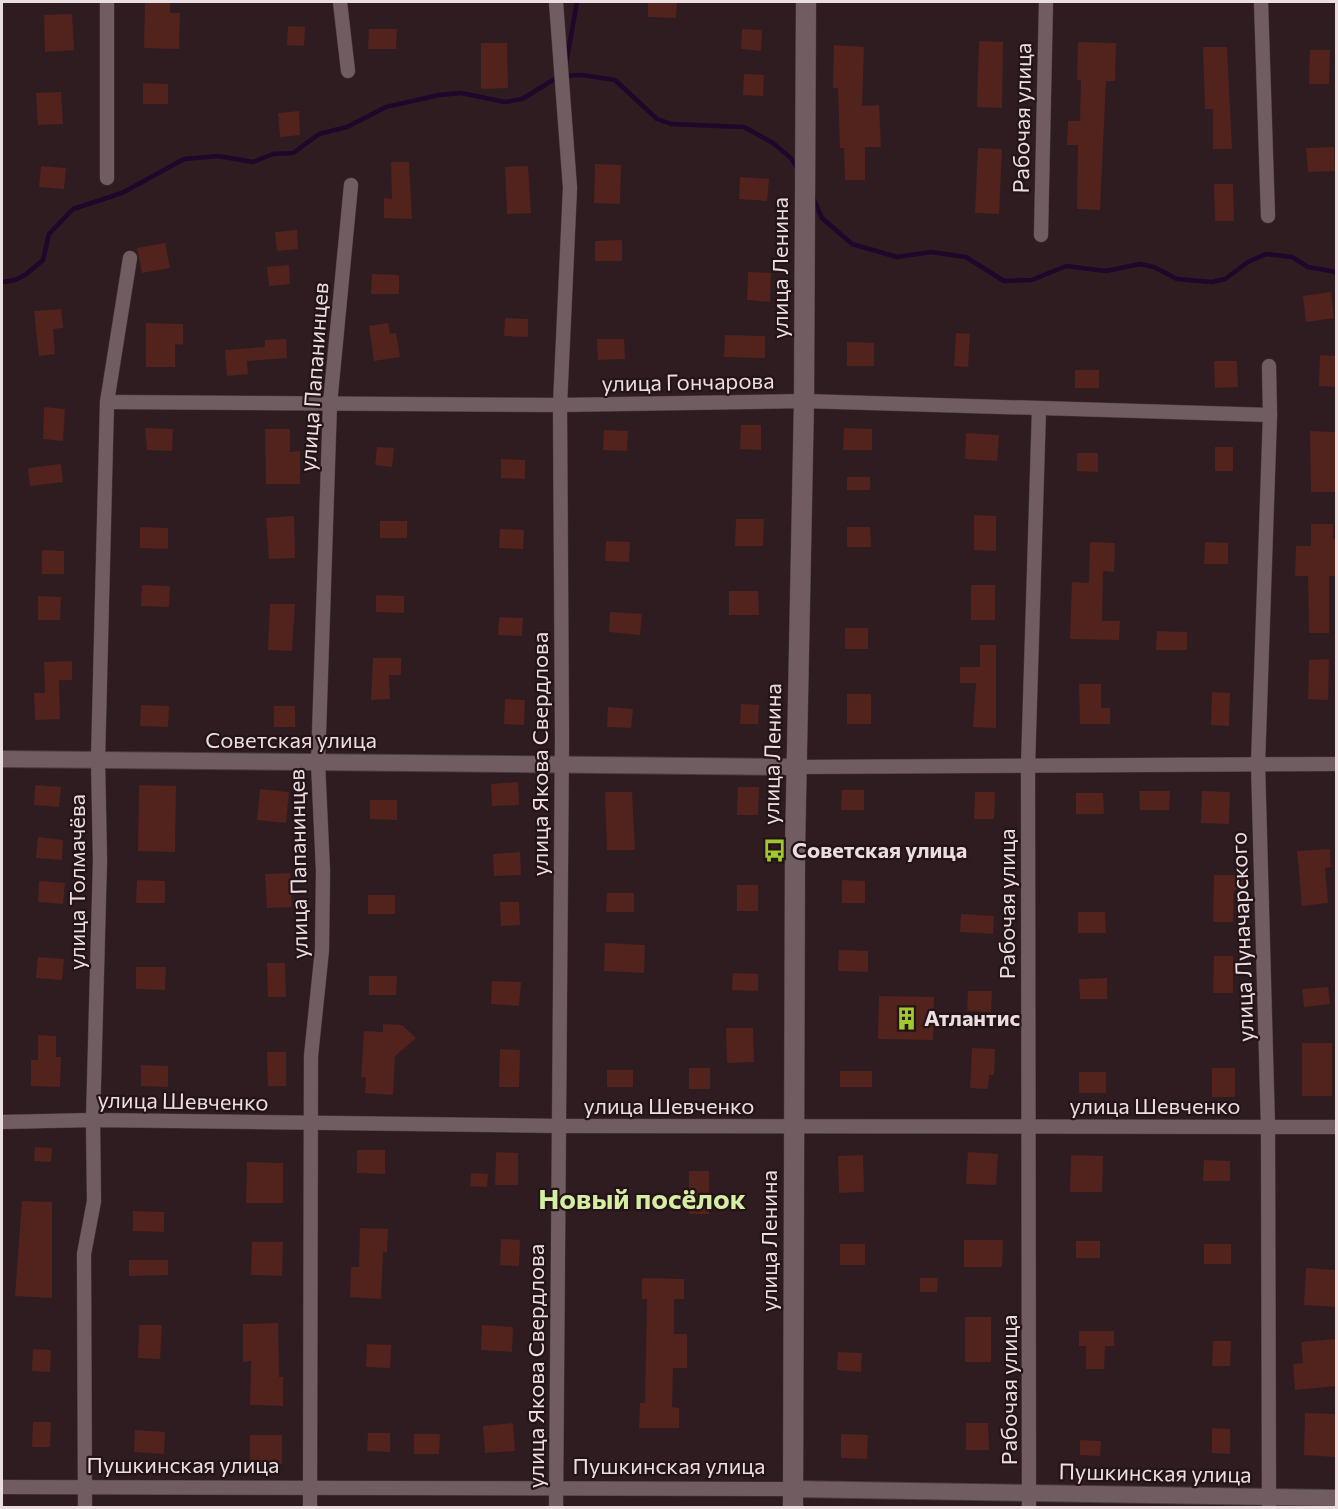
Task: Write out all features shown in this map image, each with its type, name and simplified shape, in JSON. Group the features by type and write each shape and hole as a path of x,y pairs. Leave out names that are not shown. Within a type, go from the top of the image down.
{"main road":[{"name":"улица Ленина","path":"793,1498 792,1127 796,767 804,400 806,2"}],"street":[{"path":"107,2 107,178"},
{"path":"340,2 348,71"},
{"name":"улица Якова Свердлова","path":"556,2 570,188 560,405 561,764 556,1508"},
{"name":"Рабочая улица","path":"1041,235 1046,2"},
{"path":"1261,2 1268,216"},
{"name":"улица Папанинцев","path":"310,1508 311,1056 322,950 323,872 318,763 330,404 351,185"},
{"name":"улица Толмачёва","path":"86,1508 84,1254 94,1201 93,1120 100,860 98,760 107,402 130,258"},
{"name":"улица Луначарского","path":"1269,366 1270,416 1258,764 1268,1127 1269,1502"},
{"name":"улица Гончарова","path":"107,402 560,405 804,400 1270,416"},
{"name":"Рабочая улица","path":"1030,1501 1028,766 1039,409"},
{"name":"Советская улица","path":"2,759 796,767 1336,764"},
{"name":"улица Шевченко","path":"2,1122 93,1120 559,1126 1336,1127"},
{"name":"Пушкинская улица","path":"2,1487 556,1488 793,1498 1030,1501 1269,1502 1336,1498"}],"building":[{"path":"145,2 170,2 170,13 180,13 179,49 144,48"},
{"path":"648,2 677,2 676,18 648,17"},
{"path":"72,14 74,50 45,52 44,15"},
{"path":"288,26 305,27 304,46 287,45"},
{"path":"369,29 397,29 396,49 368,49"},
{"path":"742,29 762,30 761,51 741,49"},
{"path":"979,41 1003,42 1002,108 977,107"},
{"path":"1078,42 1116,43 1115,81 1106,81 1100,210 1077,209 1078,145 1067,145 1068,121 1080,121 1081,80 1077,80"},
{"path":"481,43 507,43 508,88 481,89"},
{"path":"834,45 864,47 862,106 879,105 881,147 865,147 865,180 845,180 844,148 840,148 838,88 833,88"},
{"path":"1203,47 1227,47 1232,149 1213,149 1213,109 1205,109"},
{"path":"1310,50 1330,50 1329,84 1309,84"},
{"path":"744,74 764,75 763,96 743,95"},
{"path":"143,83 168,84 168,104 143,104"},
{"path":"61,92 63,124 38,125 36,93"},
{"path":"299,111 300,135 280,137 278,113"},
{"path":"1334,147 1335,171 1308,172 1306,148"},
{"path":"978,148 1002,149 999,214 975,213"},
{"path":"391,162 409,162 412,219 384,218 384,198 392,199"},
{"path":"595,164 621,165 620,204 594,203"},
{"path":"41,166 66,168 64,189 39,187"},
{"path":"528,166 531,213 507,214 505,167"},
{"path":"740,177 769,179 767,201 739,199"},
{"path":"1214,184 1233,184 1234,221 1215,221"},
{"path":"297,230 298,249 277,251 275,232"},
{"path":"622,240 622,261 595,261 595,241"},
{"path":"165,243 170,268 142,273 137,248"},
{"path":"289,265 290,284 269,286 267,267"},
{"path":"748,272 771,273 770,302 747,300"},
{"path":"372,274 399,275 399,294 371,294"},
{"path":"1331,292 1334,318 1306,322 1303,296"},
{"path":"61,309 63,328 53,329 55,354 39,356 34,311"},
{"path":"505,318 528,319 528,337 504,336"},
{"path":"146,323 183,324 183,345 175,344 175,367 146,367"},
{"path":"388,323 390,334 396,333 400,357 374,361 369,326"},
{"path":"956,333 970,334 968,367 954,366"},
{"path":"725,335 765,336 765,358 724,357"},
{"path":"286,339 287,358 247,361 248,374 227,376 225,350 265,347 265,340"},
{"path":"597,339 624,339 625,359 598,360"},
{"path":"847,342 874,343 874,366 847,366"},
{"path":"1320,355 1336,356 1336,387 1319,386"},
{"path":"1214,361 1237,361 1238,387 1215,388"},
{"path":"1075,370 1099,370 1099,388 1075,388"},
{"path":"44,407 65,409 63,441 43,439"},
{"path":"741,425 761,425 761,450 740,449"},
{"path":"145,428 173,429 172,451 147,450"},
{"path":"844,428 872,429 872,450 843,450"},
{"path":"265,429 290,429 290,452 300,451 300,484 266,484"},
{"path":"604,430 628,431 627,451 603,450"},
{"path":"1310,431 1336,432 1336,492 1311,492"},
{"path":"966,433 999,435 997,461 965,459"},
{"path":"377,447 394,448 392,467 375,465"},
{"path":"1215,447 1233,447 1233,471 1215,471"},
{"path":"1077,453 1098,453 1098,472 1077,471"},
{"path":"501,459 525,460 525,479 501,478"},
{"path":"61,464 63,482 30,486 28,468"},
{"path":"847,477 870,477 870,490 847,490"},
{"path":"974,515 996,516 996,551 974,550"},
{"path":"294,516 295,558 269,559 266,518"},
{"path":"736,519 764,519 763,546 735,546"},
{"path":"380,521 407,521 407,538 380,538"},
{"path":"1311,524 1333,524 1333,539 1336,539 1336,576 1329,576 1329,633 1309,633 1308,576 1295,576 1296,546 1311,546"},
{"path":"140,527 168,528 168,549 140,548"},
{"path":"847,527 870,527 871,547 847,547"},
{"path":"500,529 524,530 523,549 499,548"},
{"path":"606,541 630,542 629,562 605,561"},
{"path":"1090,542 1115,543 1114,572 1103,571 1102,621 1120,621 1119,640 1070,639 1072,582 1089,583"},
{"path":"1205,542 1228,543 1228,564 1204,564"},
{"path":"42,550 64,551 64,574 42,574"},
{"path":"142,585 170,586 169,607 141,606"},
{"path":"971,585 995,585 995,620 971,620"},
{"path":"729,591 758,591 759,615 729,615"},
{"path":"376,595 404,596 404,613 376,612"},
{"path":"38,596 61,597 60,620 38,620"},
{"path":"270,604 295,604 292,651 268,650"},
{"path":"610,612 642,614 640,635 609,632"},
{"path":"499,617 523,618 522,636 498,635"},
{"path":"845,628 868,628 868,649 845,649"},
{"path":"1157,631 1187,632 1187,650 1156,650"},
{"path":"980,645 996,645 996,728 973,727 976,683 960,683 960,667 980,667"},
{"path":"373,658 401,658 401,675 389,675 390,699 371,700"},
{"path":"1329,659 1328,700 1308,699 1309,660"},
{"path":"72,661 72,680 59,680 60,719 35,720 34,693 45,693 44,662"},
{"path":"1079,684 1101,684 1101,708 1110,708 1110,724 1080,724"},
{"path":"1212,692 1230,693 1229,726 1211,725"},
{"path":"847,694 871,694 871,724 847,724"},
{"path":"505,699 525,700 524,725 504,724"},
{"path":"741,704 759,705 758,724 740,724"},
{"path":"141,705 169,706 168,727 140,726"},
{"path":"274,706 295,706 295,727 274,727"},
{"path":"608,707 633,709 631,728 607,727"},
{"path":"518,782 519,805 492,806 491,784"},
{"path":"35,785 61,787 59,807 34,805"},
{"path":"139,785 176,786 175,852 138,851"},
{"path":"738,787 759,787 758,815 737,815"},
{"path":"260,789 289,792 286,823 257,820"},
{"path":"842,790 864,790 864,810 841,810"},
{"path":"1139,791 1170,791 1169,810 1140,810"},
{"path":"1202,791 1230,792 1229,824 1201,823"},
{"path":"605,792 632,792 635,850 607,850"},
{"path":"975,792 995,792 994,819 974,819"},
{"path":"1076,793 1103,793 1104,814 1076,814"},
{"path":"370,800 397,800 397,820 370,819"},
{"path":"38,837 63,840 62,860 36,858"},
{"path":"1330,849 1331,867 1325,868 1328,903 1302,906 1297,851"},
{"path":"520,852 521,875 494,876 493,854"},
{"path":"290,873 292,907 267,908 265,874"},
{"path":"1214,875 1243,875 1242,890 1234,890 1233,922 1213,922"},
{"path":"137,880 165,881 165,903 136,903"},
{"path":"842,880 865,881 865,903 842,903"},
{"path":"39,881 65,883 63,904 38,902"},
{"path":"737,885 758,885 758,911 737,911"},
{"path":"607,893 634,893 634,912 606,912"},
{"path":"368,895 395,895 395,914 368,914"},
{"path":"500,902 519,902 520,925 501,926"},
{"path":"1078,912 1105,912 1106,933 1078,933"},
{"path":"961,914 994,916 993,934 960,932"},
{"path":"605,943 645,945 644,973 604,971"},
{"path":"839,950 868,951 868,972 838,971"},
{"path":"1214,956 1233,956 1233,993 1213,993"},
{"path":"38,957 64,959 62,980 36,978"},
{"path":"267,963 285,963 286,997 268,997"},
{"path":"136,967 166,967 165,990 136,989"},
{"path":"733,973 758,974 758,991 732,990"},
{"path":"369,976 397,976 396,995 369,995"},
{"path":"1107,978 1107,999 1080,999 1079,979"},
{"path":"492,981 521,982 519,1006 491,1004"},
{"path":"1328,987 1330,1004 1304,1007 1302,989"},
{"path":"968,991 992,991 991,1012 967,1011"},
{"name":"Атлантис","path":"879,996 934,997 933,1040 878,1039"},
{"path":"383,1024 402,1025 416,1038 395,1056 393,1095 365,1093 366,1078 361,1077 364,1031 383,1032"},
{"path":"726,1028 753,1028 754,1062 727,1063"},
{"path":"38,1035 56,1036 56,1057 61,1057 60,1087 31,1086 31,1060 38,1060"},
{"path":"1302,1043 1332,1043 1332,1096 1302,1096"},
{"path":"972,1048 995,1049 994,1075 989,1075 988,1089 970,1088"},
{"path":"500,1049 520,1050 519,1087 499,1087"},
{"path":"267,1052 286,1052 286,1086 268,1086"},
{"path":"141,1065 168,1066 168,1087 141,1086"},
{"path":"689,1068 710,1068 710,1089 689,1089"},
{"path":"1212,1068 1235,1068 1235,1097 1212,1097"},
{"path":"607,1070 633,1070 633,1087 607,1087"},
{"path":"840,1071 872,1071 872,1087 840,1087"},
{"path":"1079,1072 1106,1072 1106,1093 1079,1093"},
{"path":"35,1147 52,1148 51,1162 34,1161"},
{"path":"357,1150 385,1150 385,1174 357,1173"},
{"path":"496,1152 518,1153 518,1185 495,1185"},
{"path":"968,1152 998,1154 996,1185 966,1184"},
{"path":"863,1155 864,1192 839,1193 838,1156"},
{"path":"1071,1155 1103,1156 1102,1192 1070,1192"},
{"path":"1204,1160 1230,1161 1230,1181 1203,1181"},
{"path":"247,1162 283,1163 283,1203 246,1203"},
{"path":"689,1171 709,1171 709,1214 689,1214"},
{"path":"471,1173 488,1174 487,1187 470,1186"},
{"path":"22,1201 52,1202 52,1298 15,1296"},
{"path":"133,1211 164,1212 164,1232 133,1231"},
{"path":"360,1228 388,1229 387,1252 383,1252 381,1299 350,1297 351,1267 359,1267"},
{"path":"501,1239 520,1240 519,1266 500,1265"},
{"path":"964,1240 1003,1240 1002,1267 964,1267"},
{"path":"1076,1241 1100,1241 1100,1258 1076,1258"},
{"path":"252,1242 283,1242 282,1276 251,1275"},
{"path":"840,1244 865,1244 865,1265 840,1265"},
{"path":"1204,1244 1231,1244 1231,1264 1204,1264"},
{"path":"129,1260 168,1260 168,1275 129,1276"},
{"path":"1306,1268 1336,1270 1336,1307 1304,1305"},
{"path":"642,1278 684,1279 684,1299 674,1299 674,1334 687,1334 687,1368 673,1368 672,1407 679,1408 679,1428 639,1428 640,1403 645,1403 647,1299 642,1299"},
{"path":"920,1278 938,1278 937,1292 920,1292"},
{"path":"965,1317 991,1317 991,1362 965,1362"},
{"path":"278,1323 279,1377 283,1377 283,1406 250,1405 251,1361 243,1362 243,1324"},
{"path":"139,1325 162,1325 160,1359 138,1358"},
{"path":"482,1325 513,1327 512,1352 481,1350"},
{"path":"1079,1331 1114,1331 1114,1346 1105,1346 1104,1369 1086,1369 1086,1346 1079,1346"},
{"path":"1336,1339 1336,1386 1295,1390 1293,1364 1303,1363 1301,1342"},
{"path":"1213,1341 1231,1341 1230,1366 1212,1366"},
{"path":"367,1344 391,1345 390,1368 366,1367"},
{"path":"33,1349 51,1350 50,1372 32,1371"},
{"path":"838,1352 862,1353 861,1372 837,1370"},
{"path":"1305,1413 1336,1414 1335,1457 1304,1455"},
{"path":"33,1422 51,1422 50,1447 32,1447"},
{"path":"513,1423 515,1451 485,1453 483,1426"},
{"path":"966,1423 988,1423 989,1450 966,1450"},
{"path":"1212,1428 1230,1429 1230,1454 1212,1453"},
{"path":"135,1430 165,1432 164,1454 134,1452"},
{"path":"368,1433 390,1433 390,1452 367,1451"},
{"path":"414,1434 440,1434 439,1454 414,1454"},
{"path":"841,1434 868,1435 867,1459 841,1458"},
{"path":"250,1435 282,1435 282,1464 250,1464"},
{"path":"1080,1440 1101,1441 1100,1456 1080,1455"}],"waterway":[{"path":"566,64 577,2"},
{"path":"2,282 15,280 25,275 43,260 49,234 73,209 122,193 184,159 218,156 253,162 273,154 293,153 319,134 347,127 386,107 439,95 461,93 505,102 522,99 560,76 582,75 615,80 657,119 671,124 744,127 773,143 791,158 798,169"},
{"path":"813,198 822,218 852,244 897,257 931,252 966,257 1004,281 1032,280 1066,266 1106,271 1140,264 1154,267 1177,279 1212,282 1225,279 1248,262 1266,254 1292,257 1308,267 1336,272"}],"place":[{"name":"Советская улица","path":"774,850"},
{"name":"Атлантис","path":"906,1018"}],"district":[{"name":"Новый посёлок","path":"642,1199"}]}
